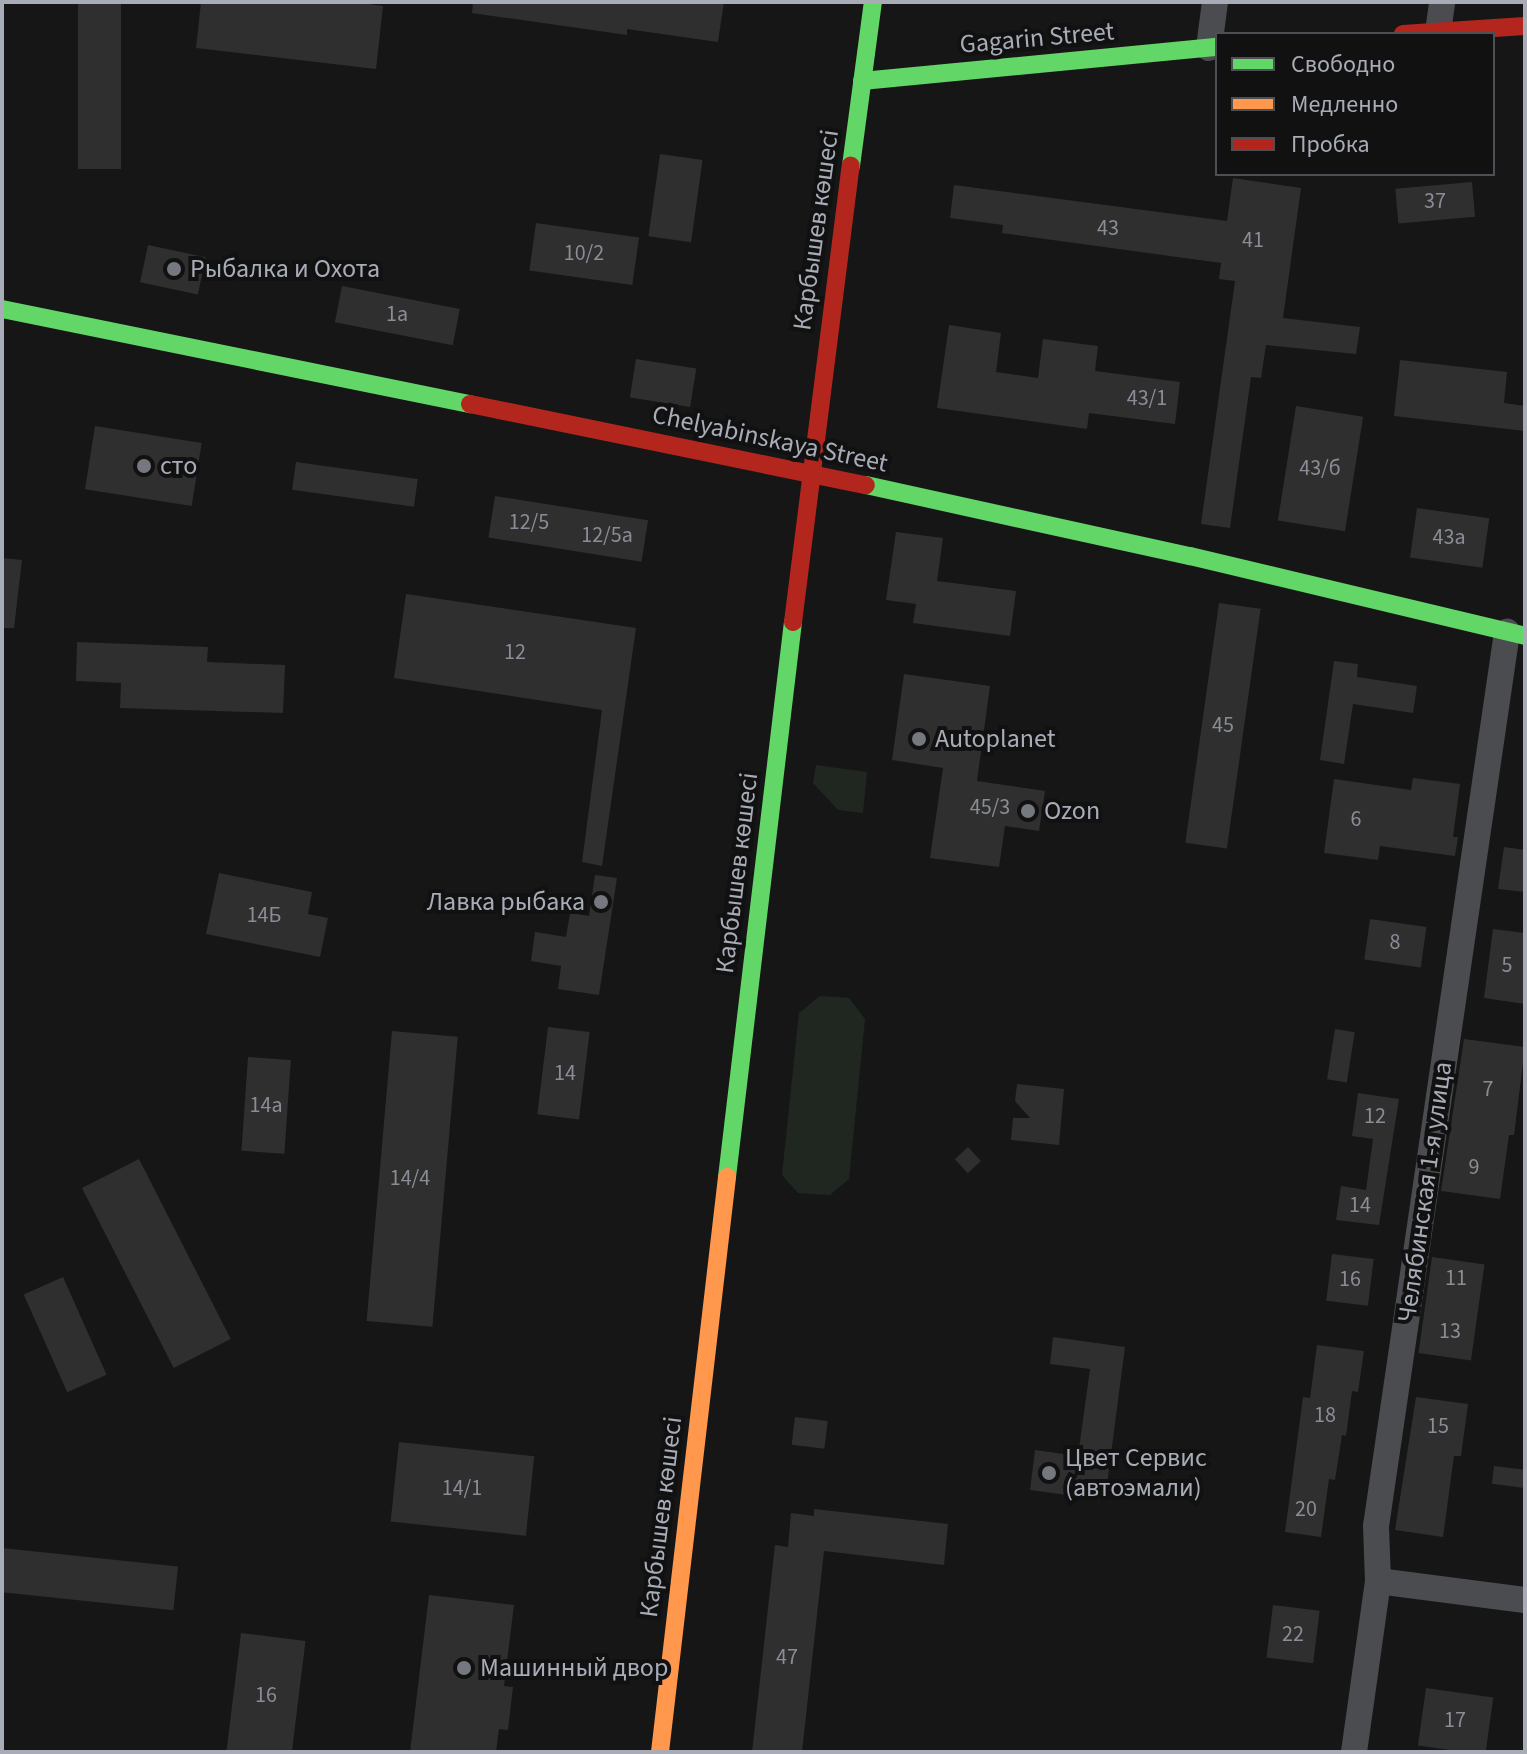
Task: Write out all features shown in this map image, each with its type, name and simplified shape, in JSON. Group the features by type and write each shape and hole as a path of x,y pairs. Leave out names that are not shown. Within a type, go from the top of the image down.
{"street":[{"name":"Карбышев көшесі","path":"660,1752 810,473 873,2"},
{"path":"1213,48 1215,2"},
{"path":"1442,2 1438,32 1525,26"},
{"name":"Gagarin Street","path":"862,81 1213,48"},
{"name":"Chelyabinskaya Street","path":"2,309 810,473 1190,556 1516,634"},
{"name":"Челябинская 1-я улица","path":"1354,1752 1378,1581 1376,1526 1516,634"},
{"path":"1378,1581 1525,1600"}],"shaded area":[{"path":"816,765 867,772 863,813 838,810 813,783"},
{"path":"820,996 849,998 865,1019 849,1179 830,1195 798,1193 782,1175 799,1013"}],"building":[{"path":"78,2 121,2 121,169 78,169"},
{"path":"201,2 353,2 383,6 376,69 196,48"},
{"path":"473,2 724,2 718,42 627,29 627,35 472,13"},
{"path":"660,154 703,160 691,242 648,236"},
{"path":"1233,178 1301,188 1283,318 1360,327 1356,354 1266,345 1261,378 1251,377 1230,528 1201,524 1235,281 1219,279 1221,263 1002,233 1003,225 950,218 954,185 1227,221"},
{"path":"1472,182 1475,217 1398,224 1395,189"},
{"path":"536,223 639,237 632,285 529,271"},
{"name":"Рыбалка и Охота","path":"148,245 206,257 198,294 140,282"},
{"path":"342,286 460,309 453,345 335,322"},
{"path":"949,325 1001,333 996,372 1038,378 1043,339 1098,346 1095,371 1180,382 1175,424 1089,413 1087,429 937,408"},
{"path":"636,359 696,369 690,407 630,398"},
{"path":"1400,360 1507,372 1504,403 1525,406 1525,431 1394,416"},
{"path":"1296,406 1363,417 1345,531 1278,521"},
{"name":"сто","path":"95,426 202,443 192,506 85,489"},
{"path":"296,462 418,479 414,507 292,490"},
{"path":"495,496 648,520 642,562 488,537"},
{"path":"1417,508 1489,518 1482,568 1410,558"},
{"path":"896,532 943,538 937,581 1016,591 1010,636 913,623 916,604 886,600"},
{"path":"2,558 22,560 14,628 2,628"},
{"path":"406,594 636,628 602,866 582,862 602,710 394,678"},
{"path":"1219,603 1261,609 1227,848 1185,843"},
{"path":"77,642 208,647 207,662 285,665 283,713 120,708 121,683 76,681"},
{"path":"1334,661 1358,664 1357,677 1417,686 1413,713 1353,704 1344,764 1320,760"},
{"path":"904,674 990,686 977,781 1045,791 1039,831 1005,826 999,867 930,858 943,768 892,760"},
{"path":"1413,778 1460,784 1453,837 1458,837 1455,856 1380,846 1378,860 1324,853 1334,779 1411,790"},
{"path":"1504,847 1525,850 1525,892 1498,889"},
{"path":"219,873 312,892 308,914 328,918 320,957 206,934"},
{"path":"595,875 617,878 599,995 558,989 561,966 531,961 535,932 566,937 570,913 589,916"},
{"path":"1370,919 1426,927 1421,968 1364,960"},
{"path":"1493,929 1525,933 1525,1004 1484,998"},
{"path":"548,1027 590,1032 579,1119 537,1114"},
{"path":"1335,1029 1355,1032 1347,1083 1327,1079"},
{"path":"392,1031 458,1037 432,1327 367,1321"},
{"path":"1464,1039 1525,1047 1514,1135 1509,1135 1500,1199 1441,1191"},
{"path":"248,1057 291,1060 284,1154 241,1151"},
{"path":"1017,1084 1064,1089 1059,1145 1011,1140 1013,1118 1030,1118 1015,1101"},
{"path":"1358,1093 1399,1099 1379,1225 1336,1220 1341,1186 1366,1190 1373,1139 1352,1136"},
{"path":"968,1147 981,1161 968,1173 955,1159"},
{"path":"139,1159 231,1339 174,1368 82,1188"},
{"path":"1332,1254 1374,1259 1368,1306 1326,1301"},
{"path":"1432,1257 1484,1264 1471,1360 1419,1353"},
{"path":"63,1277 107,1375 67,1392 24,1294"},
{"path":"1053,1337 1125,1347 1105,1500 1030,1490 1035,1450 1078,1456 1090,1369 1050,1364"},
{"path":"1317,1345 1364,1351 1358,1392 1352,1391 1346,1436 1342,1435 1335,1480 1329,1479 1321,1537 1285,1532 1303,1397 1310,1398"},
{"path":"1416,1397 1468,1404 1461,1456 1454,1456 1443,1537 1395,1530"},
{"path":"795,1417 828,1421 824,1449 792,1445"},
{"path":"399,1442 534,1456 526,1536 391,1522"},
{"path":"1494,1466 1525,1470 1523,1488 1492,1484"},
{"path":"814,1509 948,1524 944,1565 824,1551 802,1752 752,1752 775,1545 788,1547 791,1513 814,1516"},
{"path":"2,1548 178,1567 173,1610 2,1592"},
{"path":"429,1595 514,1605 504,1686 513,1687 508,1730 499,1729 496,1752 410,1752"},
{"path":"1273,1605 1320,1611 1313,1663 1267,1658"},
{"path":"241,1633 306,1641 292,1752 226,1752"},
{"path":"1426,1688 1493,1697 1486,1752 1418,1745"}],"traffic: fast":[{"path":"851,166 873,2"},
{"path":"862,81 1215,47"},
{"path":"2,309 470,404"},
{"path":"866,485 1190,556 1525,636"},
{"path":"727,1177 793,622"}],"traffic: slow":[{"path":"660,1752 727,1177"}],"traffic: jam":[{"path":"1434,32 1525,26"},
{"path":"793,622 851,166"},
{"path":"470,404 866,485"}],"place":[{"name":"Рыбалка и Охота","path":"174,269"},
{"name":"сто","path":"144,466"},
{"name":"Autoplanet","path":"919,739"},
{"name":"Ozon","path":"1028,811"},
{"name":"Лавка рыбака","path":"601,902"},
{"name":"Цвет Сервис (автоэмали)","path":"1049,1473"},
{"name":"Машинный двор","path":"464,1668"}]}
